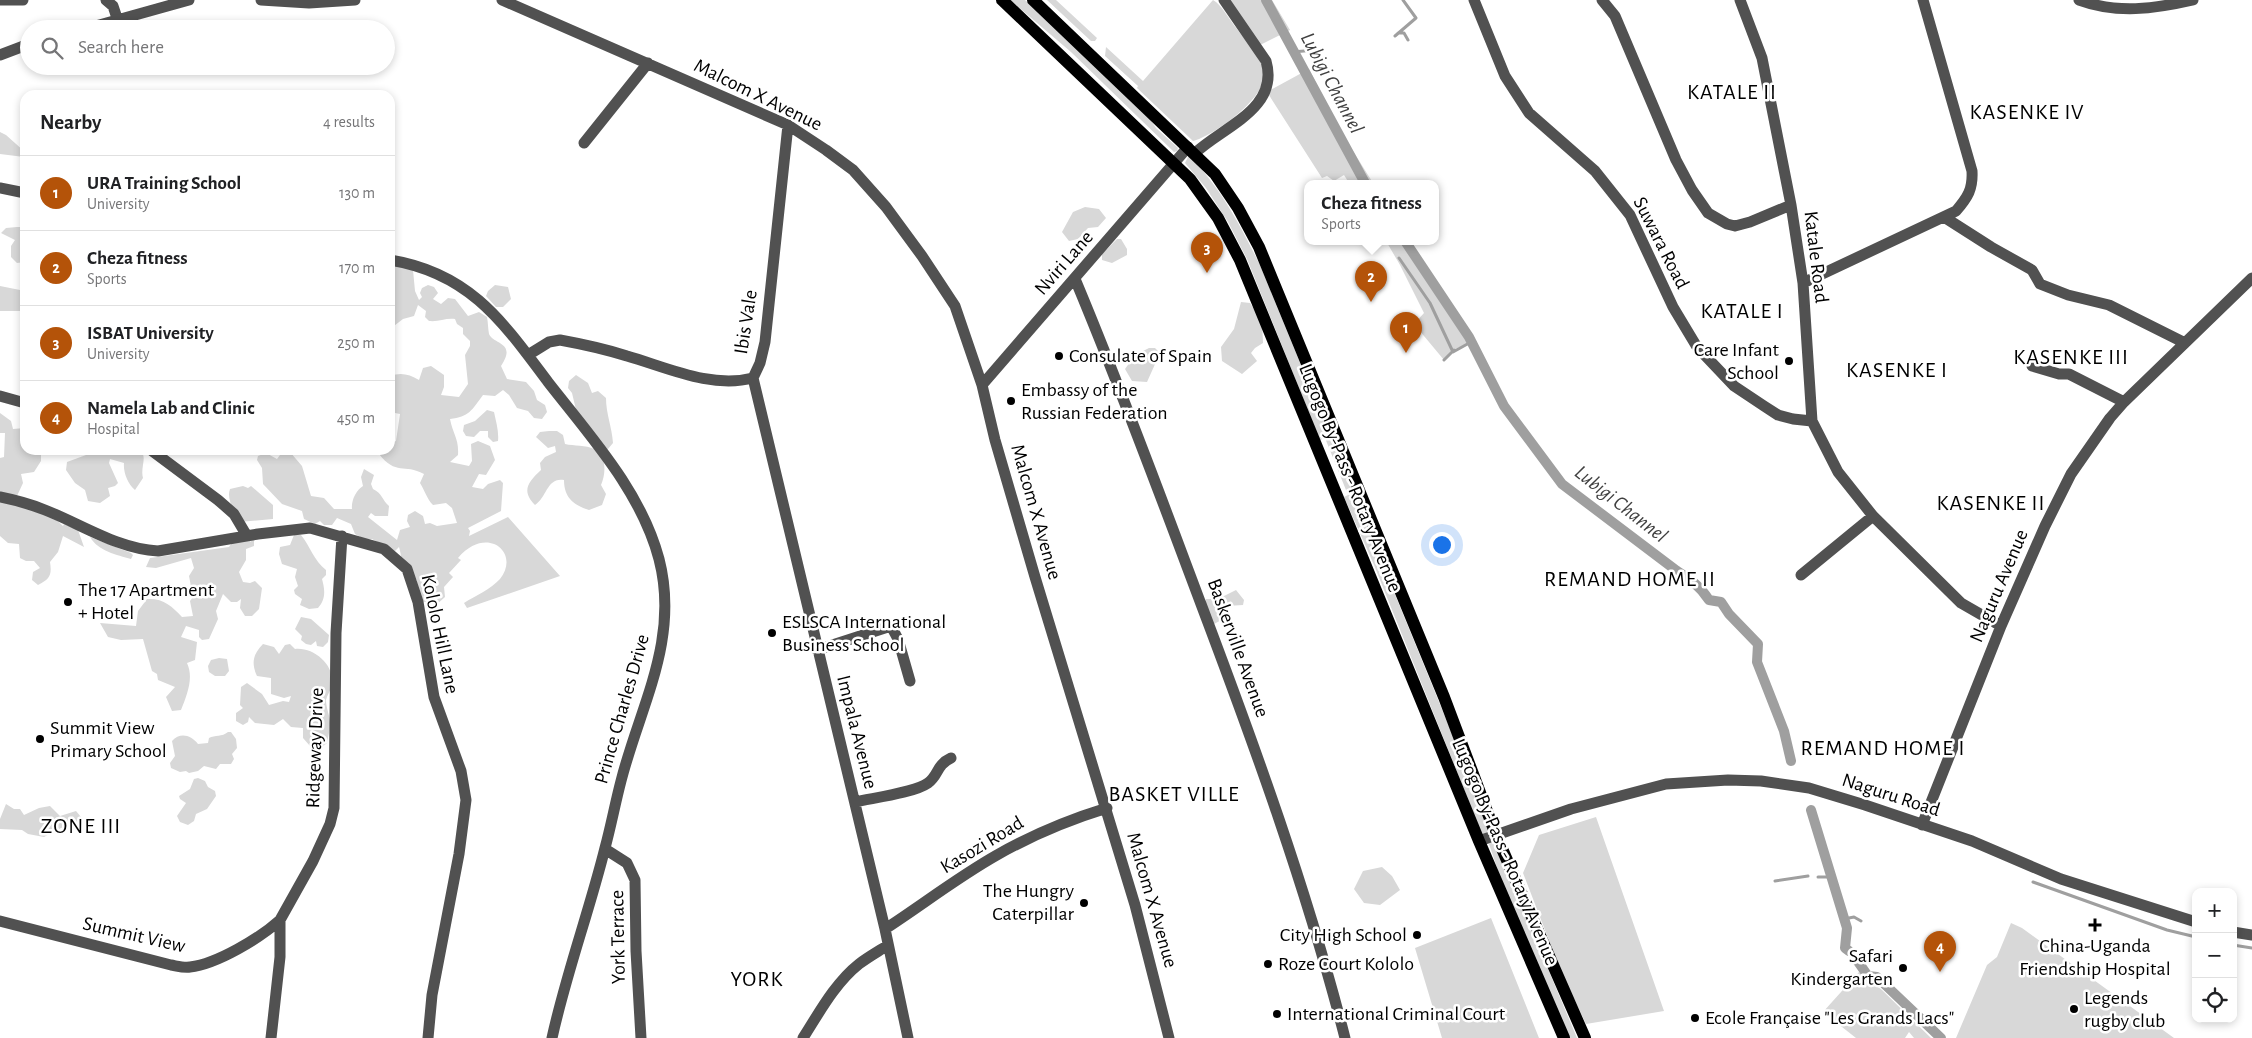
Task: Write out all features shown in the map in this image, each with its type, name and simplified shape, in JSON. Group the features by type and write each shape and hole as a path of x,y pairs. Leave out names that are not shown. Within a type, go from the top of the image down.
{"main road":[{"name":"Lugogo By-Pass - Rotary Avenue","path":"1002,0 1174,164 1204,196 1240,260 1479,841 1564,1038"},
{"name":"Lugogo By-Pass - Rotary Avenue","path":"1033,0 1215,174 1238,208 1260,247 1444,696 1496,835 1585,1038"}],"street":[{"path":"0,0 23,0"},
{"path":"106,0 113,6 117,18"},
{"path":"111,20 189,0"},
{"path":"261,0 309,3 355,0"},
{"name":"Malcom X Avenue","path":"502,0 788,126 826,150 853,170 896,221 955,306 982,386 995,440 1032,568 1149,954 1169,1038"},
{"name":"Nviri Lane","path":"982,386 1174,164 1191,150 1233,126 1262,99 1268,87 1269,70 1266,61 1224,0"},
{"name":"Suwara Road","path":"1474,0 1505,76 1530,113 1595,171 1630,216 1673,307 1697,347 1734,386 1764,406 1778,415 1812,421"},
{"path":"1602,0 1615,16 1676,160 1692,190 1708,213 1727,224 1735,226 1750,222 1791,205"},
{"name":"Katale Road","path":"1740,0 1762,58 1791,205 1803,283 1812,421 1838,472 1873,516 1961,603 2001,626"},
{"path":"1803,283 1956,211 1969,196 1973,184 1972,171 1923,0"},
{"path":"2079,0 2116,9 2140,10 2193,0"},
{"path":"0,55 20,47"},
{"path":"584,143 648,63"},
{"name":"Ibis Vale","path":"528,355 549,342 560,340 625,355 697,377 740,382 753,378 760,363 765,342 788,126"},
{"path":"0,188 20,192"},
{"path":"1944,217 2032,270 2040,284 2068,295 2109,305 2185,343"},
{"name":"Prince Charles Drive","path":"395,261 422,268 465,288 482,302 528,355 627,487 650,534 663,578 665,623 656,674 621,780 605,849 552,1038"},
{"name":"Naguru Avenue","path":"1922,825 2001,626 2045,526 2071,474 2110,418 2124,402 2252,278"},
{"name":"Baskerville Avenue","path":"1075,279 1117,379 1266,778 1317,935 1344,1038"},
{"path":"2032,366 2059,374 2069,374 2124,402"},
{"name":"Impala Avenue","path":"753,378 885,929 908,1038"},
{"path":"0,396 20,402"},
{"path":"158,455 234,514 247,536"},
{"name":"Kololo Hill Lane","path":"0,497 45,510 103,535 150,551 158,552 247,536 310,528 384,549 407,568 418,602 434,697 465,786 465,824 432,995 428,1038"},
{"path":"1801,575 1873,516"},
{"name":"Ridgeway Drive","path":"270,1038 280,957 280,920 313,861 330,824 334,808 336,633 342,536"},
{"path":"817,650 892,626 898,639 910,681"},
{"path":"855,802 915,789 926,784 933,778 942,762 951,758"},
{"name":"Naguru Road","path":"1479,841 1571,809 1666,784 1728,780 1761,781 1809,788 1865,805 1972,841 2061,879 2192,921"},
{"name":"Kasozi Road","path":"885,929 995,856 1035,834 1106,808"},
{"name":"York Terrace","path":"605,849 627,863 635,880 640,1038"},
{"name":"Summit View","path":"0,921 188,968 237,949 265,933 280,920"},
{"path":"2237,933 2252,935"},
{"path":"803,1038 828,999 848,974 859,964 888,945"}],"shaded area":[{"path":"1010,0 1025,0 1146,113 1156,128 1178,148 1177,151 1174,152 1071,52"},
{"path":"1047,0 1056,0 1097,38 1095,41 1091,41"},
{"path":"1213,0 1223,9 1254,51 1261,63 1264,75 1262,85 1247,105 1213,132 1193,141 1105,56 1106,47 1143,81"},
{"path":"1229,0 1272,0 1290,30 1260,45"},
{"path":"1309,69 1343,135 1371,180 1347,180 1344,175 1336,180 1327,176 1322,178 1267,92"},
{"path":"0,132 20,148 20,156 0,154"},
{"path":"1189,155 1211,181 1229,207 1260,265 1482,807 1490,829 1484,835 1374,565 1344,497 1348,495 1325,438 1320,440 1247,259 1228,222 1206,188 1185,163"},
{"path":"1085,207 1099,209 1106,218 1098,227 1088,228 1078,239 1069,241 1062,232 1073,212"},
{"path":"20,227 20,263 17,263 11,257 11,246 15,240 1,233 6,228"},
{"path":"1117,239 1121,239 1127,249 1127,255 1112,263 1102,260 1102,254"},
{"path":"1388,245 1410,245 1471,342 1453,350 1444,360 1414,324 1424,313"},
{"path":"395,258 413,270 415,291 419,300 422,297 420,293 422,288 428,285 434,287 438,293 433,299 441,304 448,298 455,299 468,316 479,312 487,317 489,334 506,348 507,352 501,366 507,379 526,382 534,391 537,400 545,405 547,412 542,419 534,418 528,411 517,408 509,395 503,390 495,396 483,395 470,412 462,417 450,419 457,440 458,455 450,462 469,466 472,461 471,444 478,441 490,446 495,460 486,475 479,474 472,487 483,489 488,484 500,480 503,483 501,511 468,528 470,531 469,536 508,517 560,576 467,608 464,603 496,583 505,569 506,560 504,552 498,546 490,543 480,543 469,548 458,558 461,560 449,573 453,577 444,587 445,597 436,605 434,600 429,603 414,599 413,591 417,580 405,575 399,547 395,551 372,539 364,539 355,534 351,524 337,518 332,525 324,525 320,521 315,524 304,519 302,511 282,504 263,484 262,468 257,460 258,456 270,455 277,459 280,455 293,455 302,466 311,496 324,498 334,509 352,509 354,496 363,486 361,477 364,469 374,475 371,484 373,489 378,492 389,506 388,516 375,516 371,513 368,517 397,540 400,530 410,527 407,521 408,515 415,511 423,516 425,524 430,523 437,526 457,523 452,508 446,503 433,505 429,500 420,483 424,474 411,469 390,465 380,455 395,455 395,442 400,414 395,413 395,375 405,374 419,380 423,368 431,366 444,375 444,387 441,395 459,397 468,384 465,355 470,346 470,341 463,334 463,328 457,324 455,319 429,321 425,317 426,311 418,305 414,316 403,319 395,325"},
{"path":"495,285 508,287 511,299 503,307 496,307 486,296 488,291"},
{"path":"0,286 20,290 20,311 0,311"},
{"path":"1241,302 1250,303 1262,321 1263,343 1251,353 1257,361 1242,374 1222,361 1221,347 1234,329"},
{"path":"1149,348 1155,348 1160,353 1147,382 1132,381 1125,369 1135,355"},
{"path":"576,375 588,383 592,393 598,391 606,398 613,443 608,449 592,446 577,414 572,393 568,388 569,381"},
{"path":"487,410 494,412 498,430 498,441 493,442 488,437 488,431 480,431 474,437 466,436 463,431 464,425 475,421"},
{"path":"0,413 11,421 13,429 20,428 20,455 41,455 41,461 34,472 21,474 23,483 17,496 47,511 63,526 64,524 78,530 84,547 63,536 58,552 50,562 51,570 49,576 38,585 32,580 33,572 40,568 34,561 26,561 20,558 19,544 8,543 0,536 0,458 4,457 5,433 0,433"},
{"path":"557,431 563,435 565,444 594,449 601,456 604,465 604,476 601,485 606,494 602,505 589,510 578,506 570,500 564,486 564,480 558,480 551,484 535,505 531,500 527,491 530,483 541,470 540,463 545,457 556,452 555,446 548,448 536,437 540,432"},
{"path":"86,455 143,455 143,478 135,490 127,478 124,463 110,459 109,463 118,483 108,488 110,496 100,503 88,501 85,490 75,483 66,470 67,462"},
{"path":"243,486 248,488 251,486 273,505 273,519 239,522 229,493 230,489"},
{"path":"294,535 301,535 318,562 326,570 326,575 322,579 324,598 318,608 309,609 300,605 302,599 295,594 294,590 298,586 295,577 297,569 282,564 279,554 280,547 290,545"},
{"path":"90,537 133,555 131,559 108,552 93,542"},
{"path":"251,537 254,539 254,546 246,549 246,560 239,572 243,582 250,583 255,581 262,588 259,609 252,616 245,616 240,608 241,599 237,602 231,602 223,594 216,611 218,619 209,639 202,640 199,637 199,630 186,626 181,637 197,642 195,660 187,663 190,681 181,710 172,711 166,697 175,687 158,680 157,674 152,671 143,639 121,640 108,637 100,623 136,626 138,611 147,599 158,600 167,604 182,617 193,616 190,601 193,597 189,576 194,568 191,558 156,568 146,567 150,558 229,547 233,541 249,540 251,542"},
{"path":"1236,590 1244,600 1243,605 1227,606 1225,618 1214,624 1204,606 1206,599 1218,599"},
{"path":"301,617 311,619 329,635 328,642 323,647 317,646 316,641 311,645 301,640 302,636 295,629"},
{"path":"263,644 274,647 279,654 285,645 290,644 295,649 302,649 316,654 327,664 332,678 332,685 326,700 330,726 327,743 322,747 310,746 303,738 303,728 291,727 283,719 274,725 255,723 249,717 248,722 243,725 236,721 236,713 243,708 240,705 241,687 247,683 262,694 269,705 283,701 289,702 291,696 284,698 271,694 271,678 257,676 254,659 257,651"},
{"path":"227,659 229,671 225,676 215,676 209,672 208,666 211,660"},
{"path":"231,732 236,739 237,748 232,754 234,759 231,764 220,764 216,769 204,766 198,771 189,773 171,768 170,763 175,756 172,741 178,736 192,738 198,744 208,743 209,738"},
{"path":"198,778 205,781 208,787 215,791 216,796 207,809 196,814 194,821 188,825 180,822 177,816 186,803 179,796 190,789 194,779"},
{"path":"6,804 14,809 20,809 24,815 39,808 50,806 60,816 76,811 81,817 81,823 77,828 61,828 44,837 28,834 22,830 0,829 0,819"},
{"path":"1596,817 1664,1011 1586,1024 1560,969 1523,873 1539,835"},
{"path":"1495,843 1577,1038 1567,1038 1503,885 1489,844"},
{"path":"1382,867 1392,876 1400,890 1380,905 1364,903 1354,889 1363,871"},
{"path":"1491,918 1539,1038 1442,1038 1415,948"},
{"path":"2011,923 2022,928 2174,1038 1956,1038 1987,965 1997,957"},
{"path":"1859,972 1882,990 1931,1038 1914,1038 1909,1032 1905,1038 1856,1038 1823,1012"}],"waterway":[{"name":"Lubigi Channel","path":"1266,0 1363,180"},
{"path":"1395,36 1416,18 1403,0"},
{"path":"1398,33 1404,33 1408,40"},
{"path":"1292,52 1316,50"},
{"name":"Lubigi Channel","path":"1408,245 1469,337 1504,406 1562,484 1691,580 1709,600 1721,602 1729,614 1758,644 1757,662 1784,731 1791,761"},
{"path":"1399,258 1430,303 1453,352 1471,342 1469,337"},
{"path":"1444,360 1454,350"},
{"name":"Lubigi Channel","path":"1811,810 1847,928 1845,948 1849,951"},
{"path":"1775,881 1808,876"},
{"path":"1818,877 1831,877"},
{"path":"2033,882 2167,930 2192,936"},
{"path":"1844,919 1854,917 1861,921"},
{"path":"2237,946 2252,948"},
{"name":"Lubigi Channel","path":"1854,956 1868,976 1877,977 1941,1038"}],"place":[{"name":"ISBAT University","path":"1207,273"},
{"name":"Cheza fitness","path":"1371,302"},
{"name":"URA Training School","path":"1406,353"},
{"name":"Consulate of Spain","path":"1059,356"},
{"name":"Care Infant School","path":"1789,361"},
{"name":"Embassy of the Russian Federation","path":"1011,401"},
{"name":"The 17 Apartment + Hotel","path":"68,602"},
{"name":"ESLSCA International Business School","path":"772,633"},
{"name":"Summit View Primary School","path":"40,739"},
{"name":"The Hungry Caterpillar","path":"1084,903"},
{"name":"China-Uganda Friendship Hospital","path":"2095,925"},
{"name":"City High School","path":"1417,935"},
{"name":"Roze Court Kololo","path":"1268,964"},
{"name":"Safari Kindergarten","path":"1903,968"},
{"name":"Namela Lab and Clinic","path":"1940,972"},
{"name":"Legends rugby club","path":"2074,1009"},
{"name":"International Criminal Court","path":"1277,1014"},
{"name":"Ecole Française \"Les Grands Lacs\"","path":"1695,1018"}],"district":[{"name":"KATALE II","path":"1732,92"},
{"name":"KASENKE IV","path":"2027,112"},
{"name":"KATALE I","path":"1742,311"},
{"name":"KASENKE III","path":"2071,357"},
{"name":"KASENKE I","path":"1897,370"},
{"name":"KASENKE II","path":"1991,503"},
{"name":"REMAND HOME II","path":"1630,579"},
{"name":"REMAND HOME I","path":"1883,748"},
{"name":"BASKET VILLE","path":"1174,794"},
{"name":"ZONE III","path":"81,826"},
{"name":"YORK","path":"757,979"}]}
